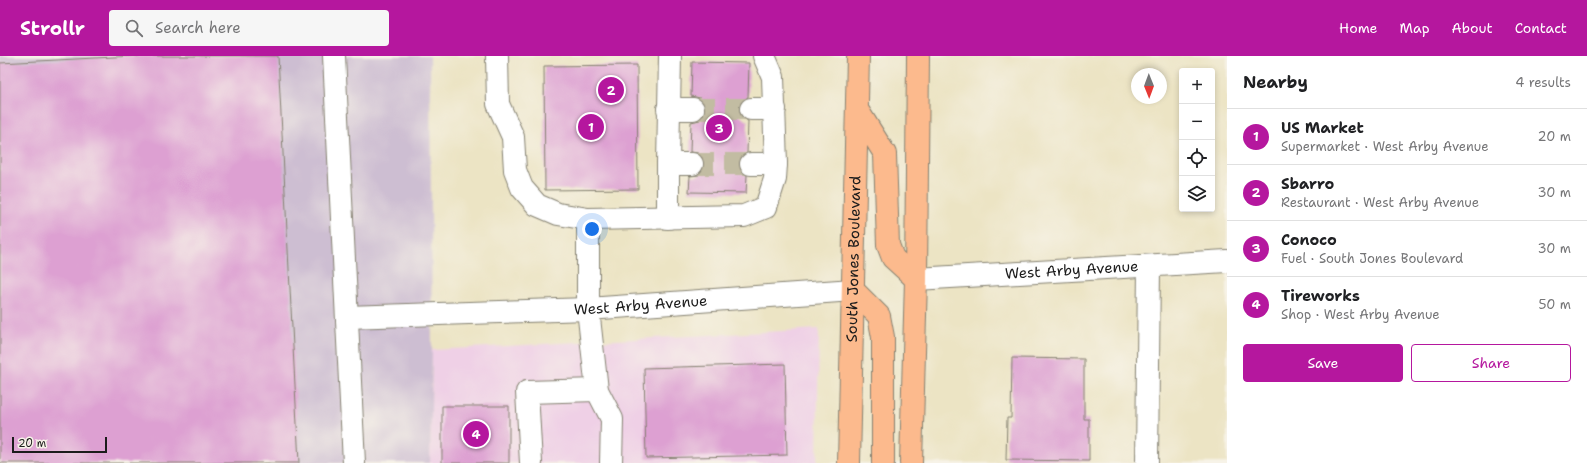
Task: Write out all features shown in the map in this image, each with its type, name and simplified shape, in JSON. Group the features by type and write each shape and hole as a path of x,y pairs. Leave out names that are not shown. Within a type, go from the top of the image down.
{"main road":[{"name":"South Jones Boulevard","path":"849,463 858,111 858,56"},
{"path":"904,56 917,85"},
{"path":"911,463 916,280 918,56"},
{"path":"858,111 885,154 888,245 893,258 916,280"},
{"path":"853,290 879,316 881,330 883,463"}],"street":[{"path":"334,56 354,463"},
{"path":"497,56 498,104 513,137 515,170 522,188 537,205 558,214 588,219 744,216 766,207 775,179 776,164 773,77 764,56"},
{"path":"668,218 668,108 670,56"},
{"path":"668,108 693,109"},
{"path":"751,109 775,109"},
{"path":"668,164 692,164"},
{"path":"751,164 776,164"},
{"path":"588,219 588,309 597,390 612,419 612,463"},
{"name":"West Arby Avenue","path":"916,280 1227,261"},
{"path":"1147,463 1149,266"},
{"name":"West Arby Avenue","path":"347,317 588,309 853,290"},
{"path":"531,463 527,392 597,390"}],"shaded area":[{"path":"0,56 430,56 432,350 430,463 0,463"},
{"path":"819,329 817,463 430,463 432,350"}],"building":[{"path":"133,56 278,56 299,463 0,463 0,63"},
{"path":"692,62 749,63 748,97 740,102 739,109 740,116 748,121 747,153 740,157 739,164 740,171 747,175 746,193 689,192 690,176 699,175 703,170 704,164 703,158 699,153 690,152 691,122 700,120 704,115 705,109 704,103 700,98 691,96"},
{"path":"637,65 638,189 545,190 544,66"},
{"path":"1012,358 1084,359 1084,419 1089,419 1089,461 1006,460 1007,418 1011,418"},
{"path":"785,364 787,455 646,458 644,368"},
{"path":"442,406 509,406 509,463 442,463"}],"tunnel":[{"path":"693,109 751,109"},
{"path":"692,164 751,164"}],"place":[{"name":"Sbarro","path":"611,90"},
{"name":"US Market","path":"591,127"},
{"name":"Conoco","path":"719,128"},
{"name":"Tireworks","path":"476,434"}]}
